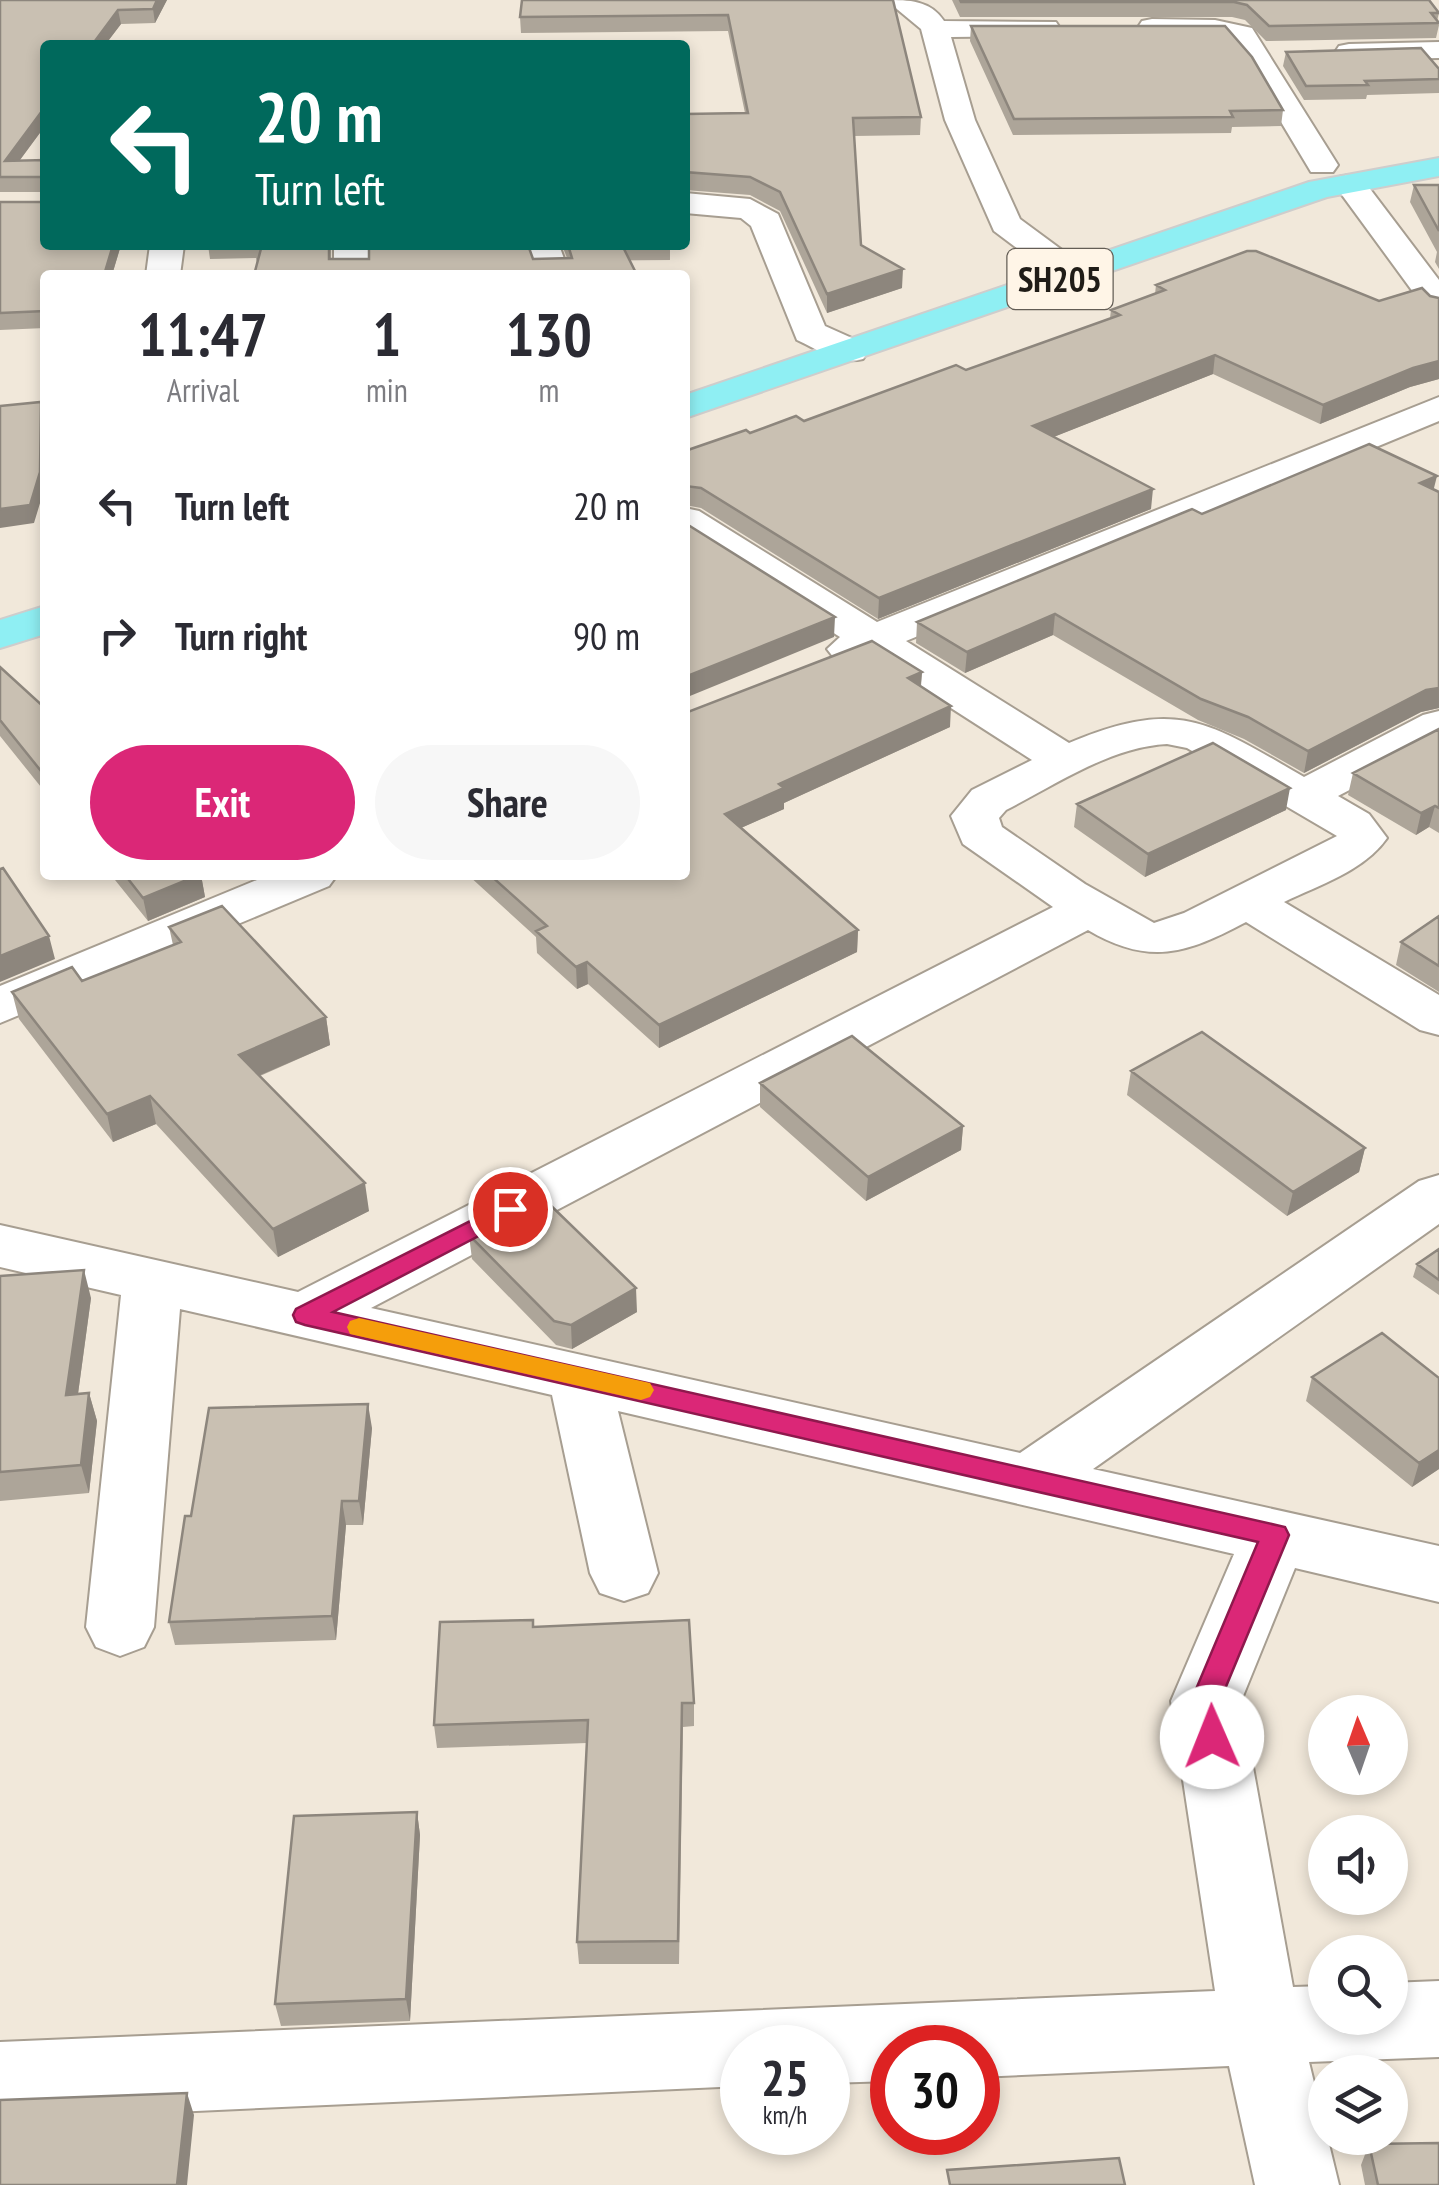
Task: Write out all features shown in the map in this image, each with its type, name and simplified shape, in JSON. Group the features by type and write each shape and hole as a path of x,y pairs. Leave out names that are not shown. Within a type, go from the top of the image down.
{"main road":[{"path":"690,372 1249,185 1336,175 1439,141"},
{"name":"SH205","path":"690,404 1320,190 1336,175 1439,167"},
{"path":"0,604 40,591"},
{"path":"0,635 40,622"}],"street":[{"path":"899,0 928,18 935,29 960,120 1006,224 1073,274"},
{"path":"1126,27 1232,29 1242,34 1336,175 1439,304"},
{"path":"935,29 1069,28"},
{"path":"1329,52 1439,50"},
{"path":"1256,54 1293,54"},
{"path":"690,203 750,209 766,220 810,332 850,351"},
{"path":"822,661 1439,408"},
{"path":"690,523 1066,762"},
{"path":"1303,796 1439,725"},
{"path":"1177,728 1203,738 1352,824 1364,838 1348,850 1175,936 1148,939 1091,908 980,834 974,816 989,800 1066,762 1146,730 1177,728"},
{"path":"0,1006 300,880"},
{"path":"1248,901 1439,1018"},
{"path":"305,1315 1091,908"},
{"path":"1032,1478 1439,1195"},
{"path":"0,1246 1032,1478 1439,1574"},
{"path":"120,1627 152,1281"},
{"path":"578,1376 624,1573"},
{"path":"1275,1535 1206,1701 1260,2025 1297,2185"},
{"path":"850,2044 1439,2019"},
{"path":"0,2081 720,2049"}],"building":[{"path":"0,0 157,0 153,9 118,10 96,40 40,40 40,114 5,161 40,160 40,177 0,177"},
{"path":"522,0 893,0 921,117 853,118 861,245 903,269 827,294 780,192 750,177 690,172 690,114 748,113 728,15 520,17"},
{"path":"960,0 1429,0 1439,13 1431,13 1439,23 1269,26 1247,5 1234,2"},
{"path":"971,26 1225,26 1252,57 1283,110 1230,111 1233,117 1014,119"},
{"path":"1421,48 1439,69 1439,79 1306,86 1286,52"},
{"path":"1414,185 1439,185 1439,231"},
{"path":"0,202 40,202 40,250 112,250 106,270 40,270 40,311 0,313"},
{"path":"261,250 329,250 329,259 369,259 369,250 530,250 533,259 572,258 570,250 624,250 634,270 255,270"},
{"path":"1256,251 1379,301 1422,288 1439,298 1439,361 1323,405 1215,355 1033,426 1153,489 879,598 701,488 690,487 690,449 796,416 804,421 956,365 966,370 1120,315 1111,310 1165,290 1156,285"},
{"path":"40,402 40,472 30,505 0,509 0,406"},
{"path":"1369,444 1437,476 1420,483 1439,492 1439,688 1426,690 1308,751 1248,717 1201,699 1055,614 967,652 917,622 1192,509 1202,514"},
{"path":"690,526 835,617 690,675"},
{"path":"872,641 922,672 908,678 951,706 779,784 784,788 725,814 858,930 659,1025 587,962 576,967 536,931 547,926 496,880 690,880 690,711"},
{"path":"0,667 40,703 40,770 0,720"},
{"path":"1439,729 1439,808 1421,813 1353,773"},
{"path":"1213,743 1290,788 1148,854 1077,804"},
{"path":"3,868 49,936 0,956 0,869"},
{"path":"129,880 187,880 143,898"},
{"path":"222,906 326,1017 239,1055 365,1183 273,1229 150,1096 107,1114 12,992 72,967 82,981 181,942 169,927"},
{"path":"1439,916 1439,966 1401,942"},
{"path":"1202,1032 1365,1148 1293,1192 1131,1071"},
{"path":"852,1036 963,1126 868,1177 760,1083"},
{"path":"542,1197 636,1288 571,1325 554,1321 469,1235"},
{"path":"1439,1249 1439,1280 1417,1264"},
{"path":"84,1270 66,1395 89,1393 81,1465 0,1472 0,1276"},
{"path":"1382,1333 1439,1378 1439,1450 1419,1463 1312,1377"},
{"path":"368,1404 359,1501 342,1501 332,1616 169,1622 185,1516 191,1516 209,1408"},
{"path":"533,1620 533,1627 689,1620 694,1703 682,1703 678,1941 577,1942 588,1720 434,1725 440,1622"},
{"path":"417,1812 406,1999 275,2004 294,1816"},
{"path":"187,2093 177,2185 0,2185 0,2100"},
{"path":"1408,2143 1439,2143 1439,2185 1378,2185 1371,2155 1408,2155"},
{"path":"1119,2158 1125,2185 950,2185 947,2170"}],"slow traffic":[{"path":"359,1327 641,1390"}],"route":[{"path":"510,1209 305,1315 1275,1535 1206,1701 1212,1737"}]}
